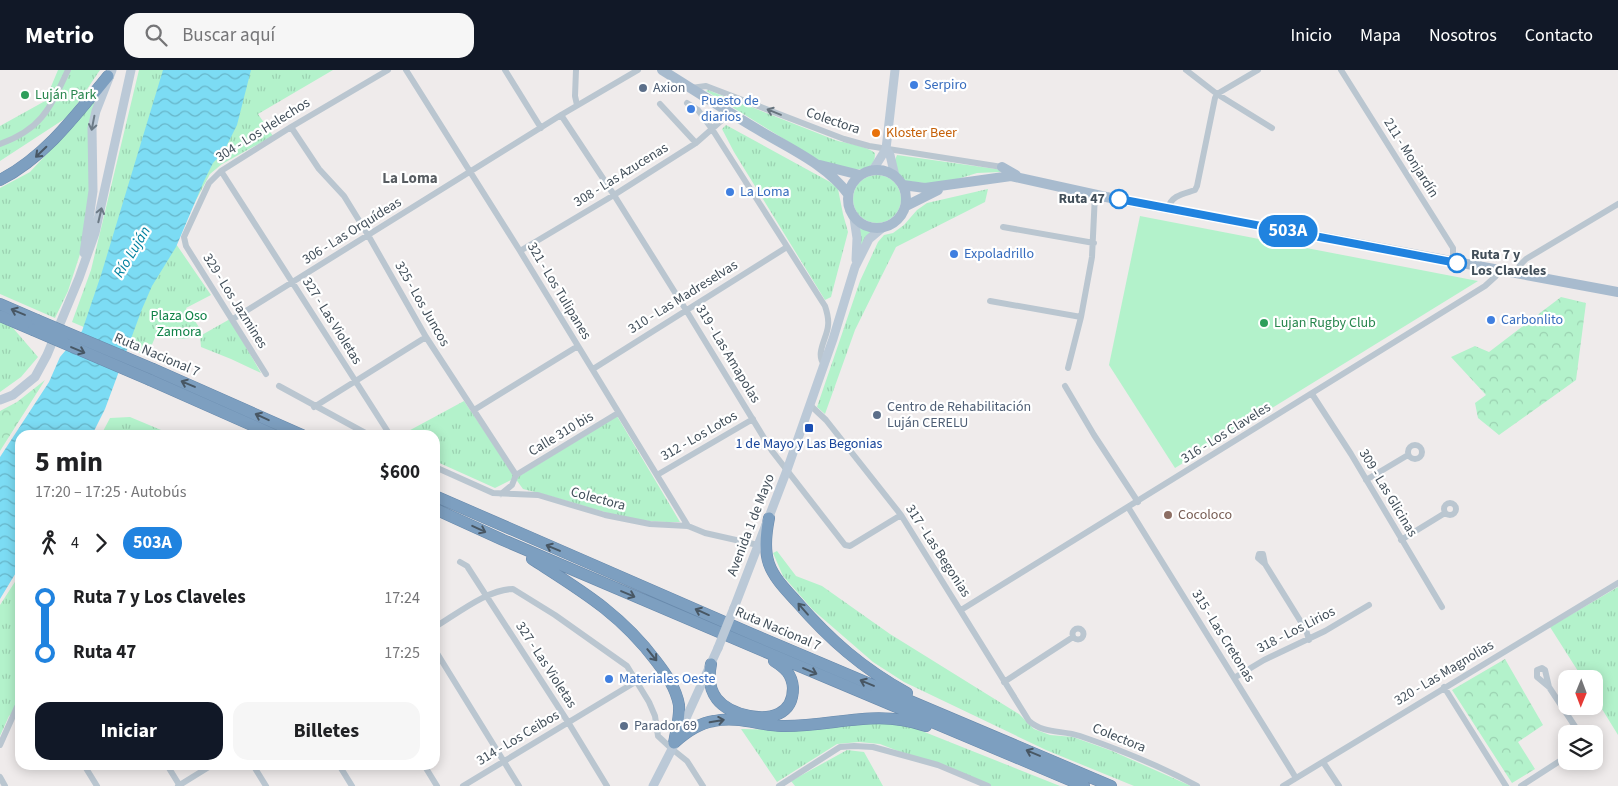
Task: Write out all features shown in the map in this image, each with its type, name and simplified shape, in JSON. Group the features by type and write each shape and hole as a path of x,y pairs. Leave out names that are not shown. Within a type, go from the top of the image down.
{"highway":[{"path":"0,180 28,164 40,154 74,118 110,73"},
{"name":"Ruta Nacional 7","path":"0,304 35,325 152,375 290,430"},
{"name":"Ruta Nacional 7","path":"0,316 35,325"},
{"name":"Ruta Nacional 7","path":"152,375 264,430"},
{"name":"Ruta Nacional 7","path":"440,498 1111,786"},
{"name":"Ruta Nacional 7","path":"440,511 754,648 1084,786"},
{"path":"768,518 766,554 768,564 776,577 811,618 836,644 860,663 898,688 954,720"},
{"path":"503,540 584,591 613,614 639,640 668,677 676,696 679,713 673,746"},
{"path":"711,664 711,686 713,693 721,704 736,713 759,718 768,718 779,714 786,709 791,699 793,690 791,677 784,668 754,648"},
{"path":"673,746 696,726 724,719 783,726 856,718 888,717 922,724 970,738"}],"main road":[{"path":"0,400 14,395 35,377 47,355 79,278 96,233 131,70"},
{"path":"662,70 814,163 843,186 848,194"},
{"path":"873,170 886,149 895,70"},
{"path":"79,278 93,190 92,128 110,73"},
{"path":"886,149 890,155 895,176"},
{"path":"814,163 860,175"},
{"path":"1002,167 1022,178"},
{"path":"873,170 888,172 895,176 906,192 906,206 900,218 895,223 882,228 867,227 854,218 848,202 851,185 860,175 873,170"},
{"path":"903,185 925,188 1011,176 1168,208 1618,292"},
{"path":"906,206 947,185"},
{"name":"Avenida 1 de Mayo","path":"854,218 858,246 856,267"},
{"name":"Avenida 1 de Mayo","path":"653,786 711,664 734,608 810,406 856,267 869,239 882,228"}],"street":[{"path":"0,144 32,127 40,120 52,104 68,70"},
{"name":"304 - Los Helechos","path":"184,241 184,237 209,183 221,171 388,70"},
{"name":"321 - Los Tulipanes","path":"406,70 593,369 688,526"},
{"path":"505,70 541,128"},
{"path":"576,70 575,96 577,105"},
{"name":"306 - Las Orquídeas","path":"233,319 628,72 638,70"},
{"path":"1186,70 1217,94 1272,128"},
{"path":"1168,208 1170,201 1175,196 1195,190 1197,186 1214,98 1217,94 1258,70"},
{"name":"211 - Monjardín","path":"1341,70 1453,248 1453,262"},
{"name":"Colectora","path":"691,88 706,86 844,139 886,149 1002,167"},
{"path":"687,103 698,110 712,128 825,306 828,326 820,356 824,364"},
{"path":"660,104 696,143"},
{"name":"308 - Las Azucenas","path":"520,251 696,143 730,113"},
{"name":"319 - Las Amapolas","path":"561,115 614,195 772,450 845,545 850,546 901,515"},
{"name":"325 - Los Juncos","path":"291,127 319,169 344,196 426,337 516,475"},
{"name":"327 - Las Violetas","path":"221,171 387,430"},
{"path":"1068,368 1081,317 1094,243 1095,194"},
{"path":"1516,274 1526,258 1618,204"},
{"path":"1004,227 1094,243"},
{"name":"329 - Los Jazmines","path":"184,241 266,374"},
{"name":"310 - Las Madreselvas","path":"593,369 787,247"},
{"name":"316 - Los Claveles","path":"961,610 1490,283 1498,271"},
{"path":"990,301 1081,317"},
{"path":"314,406 426,337"},
{"path":"474,410 578,346"},
{"path":"278,386 360,430"},
{"path":"1066,386 1138,502"},
{"name":"309 - Las Glicinas","path":"1312,394 1442,607"},
{"name":"317 - Las Begonias","path":"810,406 826,420 901,515 1029,721"},
{"name":"Calle 310 bis","path":"516,475 618,413"},
{"name":"312 - Los Lotos","path":"657,475 753,419"},
{"path":"1366,480 1408,455"},
{"name":"Colectora","path":"440,469 487,491 501,494 538,495 579,508 635,522 688,526 705,533 758,545"},
{"path":"501,494 512,485 516,475"},
{"name":"315 - Las Cretonas","path":"1128,507 1296,778"},
{"path":"1401,540 1445,513"},
{"name":"327 - Las Violetas","path":"460,562 467,566 568,722 606,786"},
{"path":"1265,564 1306,630 1309,640"},
{"name":"320 - Las Magnolias","path":"1283,786 1618,583"},
{"path":"440,624 486,596 505,589 513,589 547,610 627,666 649,702 655,716 658,736 673,746 687,761 703,786"},
{"name":"318 - Los Lirios","path":"1234,678 1264,660 1309,640 1369,604"},
{"path":"1004,682 1073,637"},
{"path":"440,658 519,786"},
{"name":"314 - Los Ceibos","path":"463,786 637,681"},
{"path":"1444,687 1506,786"},
{"path":"1549,687 1574,725"},
{"path":"0,745 15,711"},
{"name":"Colectora","path":"1029,721 1041,729 1078,735 1197,786"},
{"path":"778,786 789,783 840,747 863,746 938,765 988,786"},
{"path":"1323,762 1339,786"},
{"path":"1520,786 1558,762"},
{"path":"87,770 97,786"},
{"path":"170,770 180,786 204,770"},
{"path":"256,770 266,786"},
{"path":"342,770 352,786"},
{"path":"427,770 437,786"},
{"path":"0,777 5,786"}],"green space":[{"path":"58,70 100,70 69,116 0,161 0,126 45,101"},
{"path":"139,70 207,70 86,328 72,322 91,270"},
{"name":"Plaza Oso Zamora","path":"244,70 333,70 258,114 273,136 222,164 210,174 174,241 211,295 186,308 203,333 192,338 180,339 157,333 147,356 116,343"},
{"path":"708,90 835,140 866,148 875,153 873,162 868,167 852,169 842,168 818,160 706,91"},
{"path":"98,96 89,206 81,251 68,291 55,318 0,294 0,188 30,172"},
{"path":"726,125 830,182 838,189 848,232 831,297 825,300 734,152 722,129"},
{"path":"897,155 1003,170 1000,172 977,173 934,184 905,181 901,179 897,172 895,160"},
{"path":"877,175 886,177 894,182 899,190 901,199 899,208 894,216 886,221 877,223 868,221 860,216 855,208 853,199 855,190 860,182 868,177"},
{"path":"988,189 985,202 896,247 855,330 825,414 817,407 860,281 878,242 884,235 893,233 904,225 917,210 927,203"},
{"name":"Lujan Rugby Club","path":"1140,216 1478,281 1175,468 1109,365"},
{"path":"859,225 872,230 865,239 858,256"},
{"path":"1561,297 1586,303 1576,380 1499,435 1478,418 1475,403 1486,395 1451,357 1475,346 1489,352"},
{"path":"230,319 261,373 201,347 200,336"},
{"path":"0,322 13,328 38,357 21,377 0,392"},
{"path":"45,380 0,451 0,411 17,402"},
{"path":"464,401 516,478 617,416 680,522 643,520 603,512 523,489 515,478 495,488 440,463 440,430 410,430"},
{"path":"130,417 161,430 104,430 110,418"},
{"path":"777,551 796,576 822,586 890,634 1019,714 1034,729 1050,735 1073,737 1112,751 1191,786 1134,786 1046,750 904,682 873,662 813,610 783,576 773,553"},
{"path":"15,582 15,711 9,716 0,736 0,605"},
{"path":"1618,587 1618,735 1603,711 1603,670 1577,670 1550,627"},
{"path":"1505,659 1543,725 1518,742 1535,769 1512,783 1452,690"},
{"path":"868,720 907,725 1060,786 988,786 880,744 859,742 837,744 777,782 741,729 800,730"},
{"path":"847,750 864,752 883,786 795,786 791,781"}],"water":[{"name":"Río Luján","path":"163,70 251,70 237,125 224,151 213,163 176,247 152,286 105,409 94,430 18,430 49,382 60,357 82,331 101,275"},
{"path":"15,434 15,574 0,599 0,457"}],"bus line":[{"name":"503A","path":"1119,199 1457,263"}],"place":[{"name":"Serpiro","path":"914,85"},
{"name":"Axion","path":"643,88"},
{"name":"Luján Park","path":"25,95"},
{"name":"Puesto de diarios","path":"691,109"},
{"name":"Kloster Beer","path":"876,133"},
{"name":"La Loma","path":"730,192"},
{"name":"Ruta 47","path":"1119,199"},
{"name":"Expoladrillo","path":"954,254"},
{"name":"Ruta 7 y Los Claveles","path":"1457,263"},
{"name":"Carbonlito","path":"1491,320"},
{"name":"Lujan Rugby Club","path":"1264,323"},
{"name":"Centro de Rehabilitación Luján CERELU","path":"877,415"},
{"name":"1 de Mayo y Las Begonias","path":"809,428"},
{"name":"Cocoloco","path":"1168,515"},
{"name":"Materiales Oeste","path":"609,679"},
{"name":"Parador 69","path":"624,726"}],"district":[{"name":"La Loma","path":"410,178"}]}
